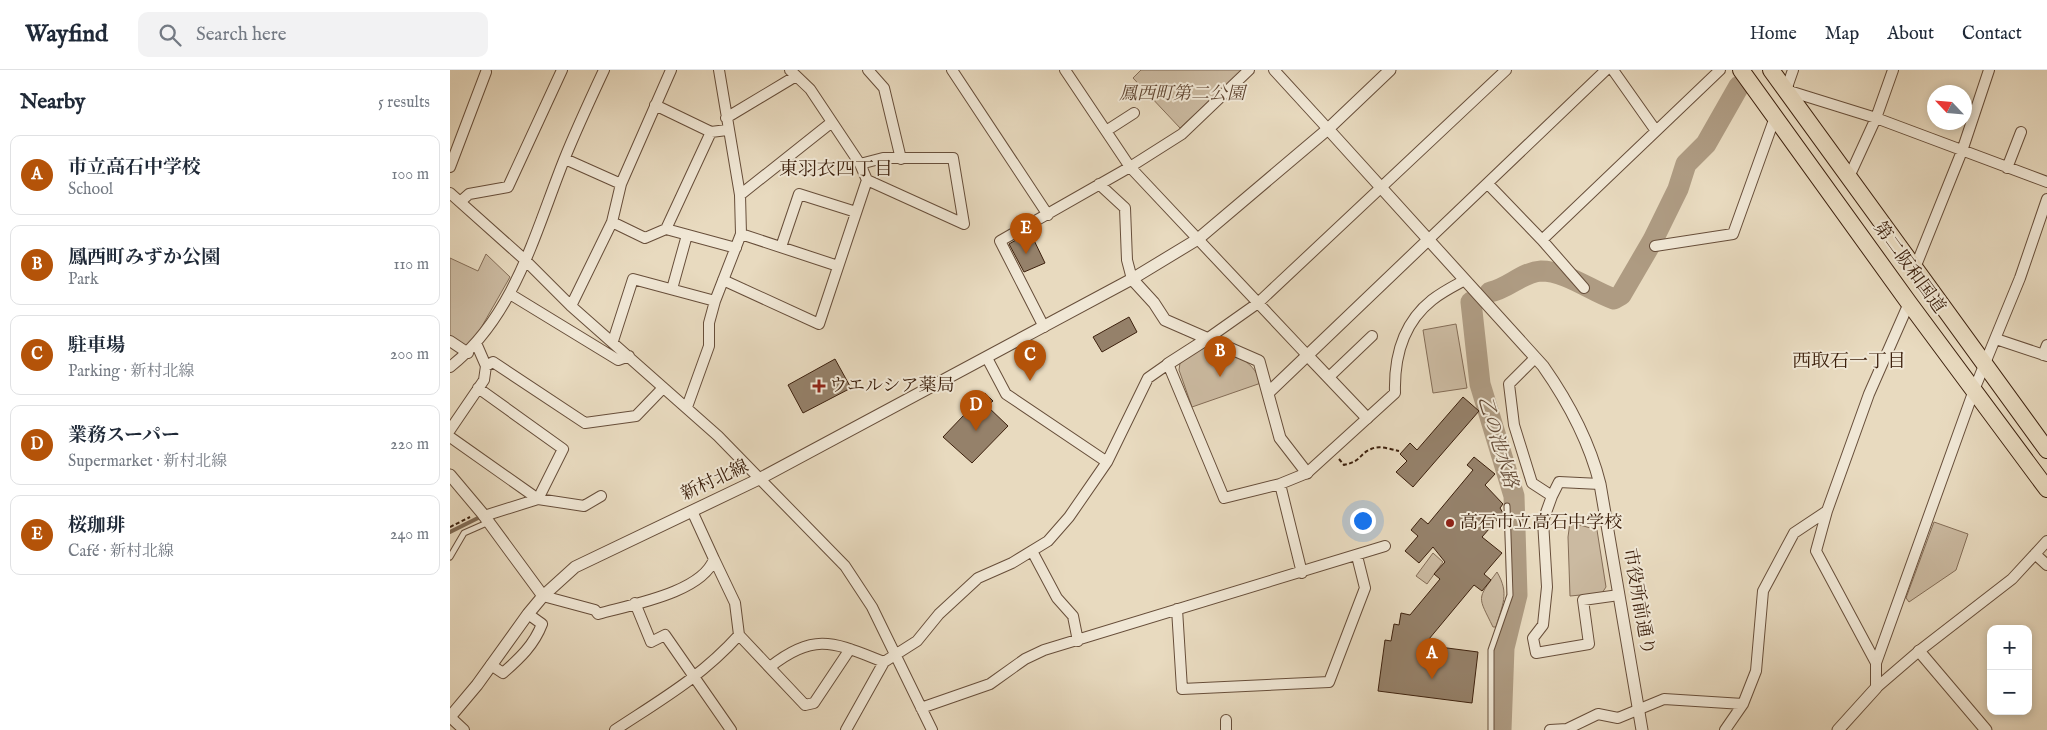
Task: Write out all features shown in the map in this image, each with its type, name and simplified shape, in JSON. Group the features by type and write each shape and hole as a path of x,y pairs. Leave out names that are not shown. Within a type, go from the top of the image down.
{"highway":[{"name":"第二阪和国道","path":"1741,70 1909,303 2047,489"},
{"name":"第二阪和国道","path":"1771,70 2047,450"}],"street":[{"path":"460,202 469,194 508,187 562,70"},
{"path":"450,367 468,353 510,294 564,158 604,70"},
{"path":"571,306 612,222 621,184 672,70"},
{"path":"686,407 709,346 709,322 714,301 741,234 740,195 727,130 719,70"},
{"path":"868,70 884,88 901,159"},
{"path":"952,70 1048,215"},
{"path":"1065,70 1130,167 1367,418"},
{"path":"1042,328 1000,241 1130,167 1182,134 1249,70"},
{"path":"1274,70 1328,130"},
{"name":"新村北線","path":"450,717 528,614 575,567 759,479 1132,279 1198,239 1328,130 1390,70"},
{"path":"846,730 884,662 917,641 939,614 978,578 1048,541 1070,517 1107,462 1148,378 1258,303 1506,70"},
{"path":"1268,392 1606,70"},
{"path":"1614,70 1656,131"},
{"path":"1542,240 1720,70"},
{"path":"1793,70 1786,90 1876,118 2047,182"},
{"path":"1850,177 1876,118 1893,70"},
{"path":"1915,268 1962,151 1990,70"},
{"path":"450,167 486,72"},
{"path":"726,118 793,73 810,89 860,164 867,180 964,224 953,158 883,158 860,164"},
{"path":"655,105 711,132 727,130"},
{"path":"1106,131 1134,113"},
{"path":"1655,246 1733,234 1775,117"},
{"path":"740,195 832,122"},
{"name":"市役所前通り","path":"1328,130 1488,304 1535,358 1567,400 1594,460 1600,484 1642,730"},
{"path":"666,229 711,132"},
{"path":"2007,168 2021,132"},
{"path":"564,158 621,184"},
{"path":"723,280 820,324 867,180"},
{"path":"1098,184 1125,208 1127,260 1132,279 1154,303 1165,320 1259,361 1280,438 1308,473"},
{"path":"1488,184 1542,240 1584,288"},
{"path":"450,193 525,260 571,306 686,407 845,566 872,607 932,730"},
{"path":"781,247 799,194 856,212"},
{"path":"1876,688 1876,663 1974,390 1996,339 2047,198"},
{"path":"612,222 645,238 666,229 736,248"},
{"path":"741,234 838,266"},
{"path":"672,289 687,235"},
{"path":"613,342 633,279 714,301"},
{"path":"1168,364 1224,498 1280,484 1308,473 1395,393 1398,348 1410,326 1431,300 1465,280"},
{"path":"510,294 618,360 629,356"},
{"path":"1876,663 1816,551 1827,511 1869,394 1909,303"},
{"path":"1328,377 1372,336"},
{"path":"1996,339 2046,352"},
{"path":"450,341 468,353"},
{"path":"450,430 484,380 486,366 476,343"},
{"path":"987,358 1006,394 1107,462"},
{"path":"1535,358 1509,384 1514,425 1532,482 1552,496"},
{"path":"486,366 493,362 585,423 636,416 664,388"},
{"path":"478,388 563,449 538,499 484,517"},
{"path":"450,437 538,499 584,506 601,496"},
{"path":"450,475 544,596 595,610 598,614 675,591 691,584 712,565 714,559"},
{"path":"1600,484 1558,482 1552,496 1543,521 1547,587 1543,625 1533,638 1536,653 1589,644 1583,600 1619,595"},
{"path":"1280,484 1302,573"},
{"path":"692,511 735,603 739,635 805,705 814,703 850,649"},
{"path":"1725,730 1743,704 1756,671 1762,591 1794,533 1827,511"},
{"path":"1838,730 1876,688 1919,651 2012,579 2047,541"},
{"path":"921,708 990,684 1025,660 1044,650 1176,609 1302,573 1385,546"},
{"path":"1032,551 1057,598 1072,616 1078,641"},
{"path":"2035,554 2047,565"},
{"path":"1176,609 1182,689 1328,682 1365,588 1357,556"},
{"path":"635,603 651,642 665,635 694,679 732,730"},
{"path":"492,664 503,673 525,653 537,636 542,624 528,614"},
{"path":"615,730 694,679 716,660 739,635"},
{"path":"770,667 786,654 809,643 828,643 884,662"},
{"path":"1919,651 1986,730"},
{"path":"1550,730 1566,729 1598,714 1618,718 1664,699 1743,704"},
{"path":"450,717 464,730"}],"lane":[{"path":"1491,730 1489,701 1491,650 1510,595 1507,506"},
{"path":"450,557 464,533 484,517"}],"path":[{"path":"1328,455 1339,458 1344,465 1356,462 1370,449 1382,448 1399,451"},
{"path":"450,527 484,517"}],"green space":[{"name":"鳳西町第二公園","path":"1141,70 1242,70 1180,128 1133,78"},
{"path":"486,254 510,277 469,349 450,337 450,258 478,271"},
{"path":"1456,324 1467,388 1433,393 1423,330"},
{"path":"1208,345 1247,362 1257,374 1261,383 1192,407 1179,370 1180,363 1202,346"},
{"path":"1570,522 1597,530 1606,587 1602,593 1570,596 1568,537"},
{"path":"1934,522 1968,534 1956,570 1909,602 1906,598"},
{"path":"1433,553 1443,562 1427,584 1416,576"},
{"path":"1497,572 1503,587 1504,600 1496,627 1493,627 1484,609 1482,598 1485,588"}],"building":[{"path":"1030,232 1045,263 1024,272 1009,244"},
{"path":"1129,317 1137,332 1102,352 1093,337"},
{"name":"ウエルシア薬局","path":"835,359 851,388 803,413 788,385"},
{"path":"985,393 993,401 987,406 1008,426 972,463 943,437"},
{"path":"1463,397 1479,411 1413,487 1396,472 1407,461 1400,454 1410,443 1417,450"},
{"path":"1474,457 1495,474 1485,485 1503,504 1500,508 1503,513 1482,537 1502,553 1484,574 1491,580 1482,591 1474,585 1424,645 1478,652 1472,703 1378,691 1385,640 1391,641 1394,624 1399,625 1401,613 1410,615 1440,579 1434,574 1445,562 1433,547 1419,563 1405,551 1418,536 1411,530 1421,518 1428,524 1473,470 1467,465"}],"waterway":[{"name":"乙の池水路","path":"1490,292 1503,288 1528,274 1541,271 1560,274 1614,299 1621,295 1653,240 1678,189 1686,164 1706,144 1739,86"},
{"name":"乙の池水路","path":"1471,302 1480,384 1514,496 1517,595 1504,648 1501,730"},
{"path":"450,532 480,517"}],"place":[{"name":"桜珈琲","path":"1026,254"},
{"name":"鳳西町みずか公園","path":"1220,377"},
{"name":"駐車場","path":"1030,381"},
{"name":"ウエルシア薬局","path":"819,386"},
{"name":"業務スーパー","path":"976,431"},
{"name":"高石市立高石中学校","path":"1450,523"},
{"name":"市立高石中学校","path":"1432,679"}],"district":[{"name":"東羽衣四丁目","path":"836,170"},
{"name":"西取石一丁目","path":"1849,362"}]}
